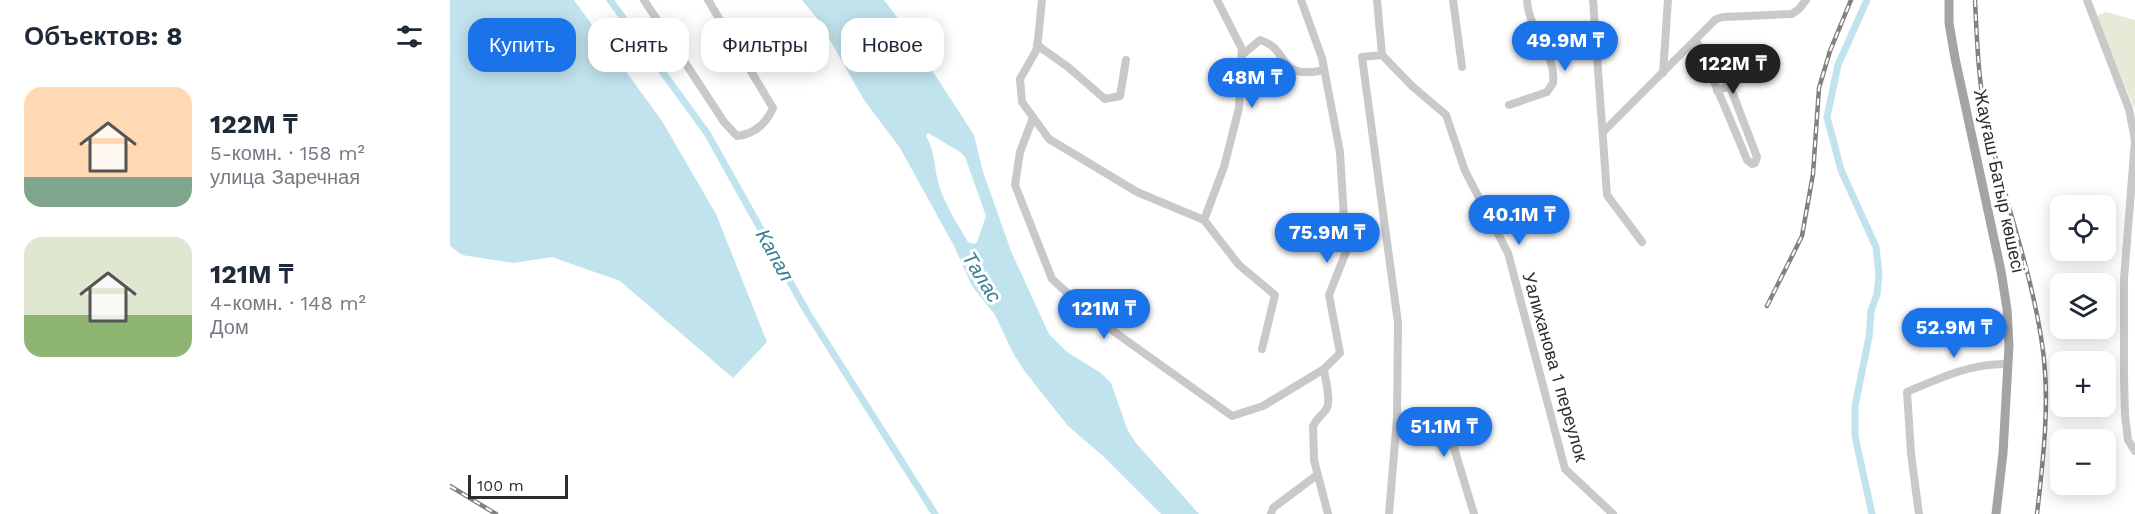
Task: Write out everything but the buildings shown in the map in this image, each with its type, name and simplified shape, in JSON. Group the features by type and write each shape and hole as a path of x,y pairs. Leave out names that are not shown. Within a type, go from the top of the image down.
{"main road":[{"name":"Жауғаш Батыр көшесі","path":"1949,0 1949,23 2007,309 2008,364 2003,453 1996,514"}],"street":[{"path":"644,0 717,113 737,136 749,134 761,126 773,108 708,0"},
{"path":"1042,0 1037,49 1020,79 1022,102 1049,140 1137,192 1204,220 1239,265 1275,295 1262,349"},
{"path":"1204,220 1224,167 1239,108 1242,49 1217,0"},
{"path":"1033,118 1020,152 1015,185 1052,279 1095,318 1232,416 1263,406 1324,369 1340,353 1329,295 1346,252 1340,152 1322,58 1301,0"},
{"path":"1377,0 1382,55 1362,57 1398,323 1397,424 1389,514"},
{"path":"1454,0 1462,67"},
{"path":"1509,105 1547,92 1553,83 1549,54 1532,24 1527,0"},
{"path":"1593,0 1607,195 1642,242"},
{"path":"1663,73 1668,0"},
{"path":"1603,132 1716,20 1723,17 1792,14 1806,0"},
{"path":"2087,0 2130,109 2134,140 2124,279 2124,376 2128,440 2135,451"},
{"path":"1242,56 1260,40 1271,44 1290,68 1306,74 1324,70"},
{"path":"1696,40 1717,91 1731,120 1747,160 1752,164 1755,163 1757,157 1731,89 1726,87 1717,91"},
{"path":"1037,45 1068,67 1105,99 1120,96 1126,60"},
{"name":"Уалиханова 1 переулок","path":"1382,55 1412,86 1446,115 1465,171 1508,253 1565,469 1613,514"},
{"path":"1731,120 1742,116"},
{"path":"1919,514 1911,454 1907,392 1957,371 1989,363 2008,364"},
{"path":"1324,369 1328,402 1313,427 1314,460 1328,514"},
{"path":"1397,424 1448,428 1474,514"},
{"path":"1271,514 1273,508 1317,475"}],"green space":[{"path":"2106,12 2135,20 2135,110 2096,16"}],"water":[{"path":"450,0 574,0 588,19 588,72 626,72 662,121 716,214 767,342 733,378 620,281 552,257 514,263 462,255 450,246"},
{"path":"802,0 884,0 898,18 841,18 841,60 829,39 829,18 817,18"},
{"name":"Талас","path":"848,72 933,72 974,135 983,172 1011,251 1049,334 1067,352 1101,373 1111,383 1128,431 1136,443 1199,514 1161,514 1103,456 1068,426 1013,353 995,315 972,286 954,246 900,148 864,100","holes":["928,133 965,157 986,216 977,242 974,244 968,242 944,198 926,136"]}],"waterway":[{"name":"Капал","path":"610,0 707,133 807,312 935,514"},
{"path":"1867,0 1838,65 1827,117 1841,170 1876,247 1879,274 1877,294 1871,311 1869,337 1855,406 1855,436 1872,514"}],"railway":[{"path":"1767,306 1802,236 1813,174 1819,88 1830,51 1851,0"},
{"path":"1975,0 1983,103 2000,176 2025,263 2043,351 2046,412 2037,514"},
{"path":"450,486 496,514"}]}
